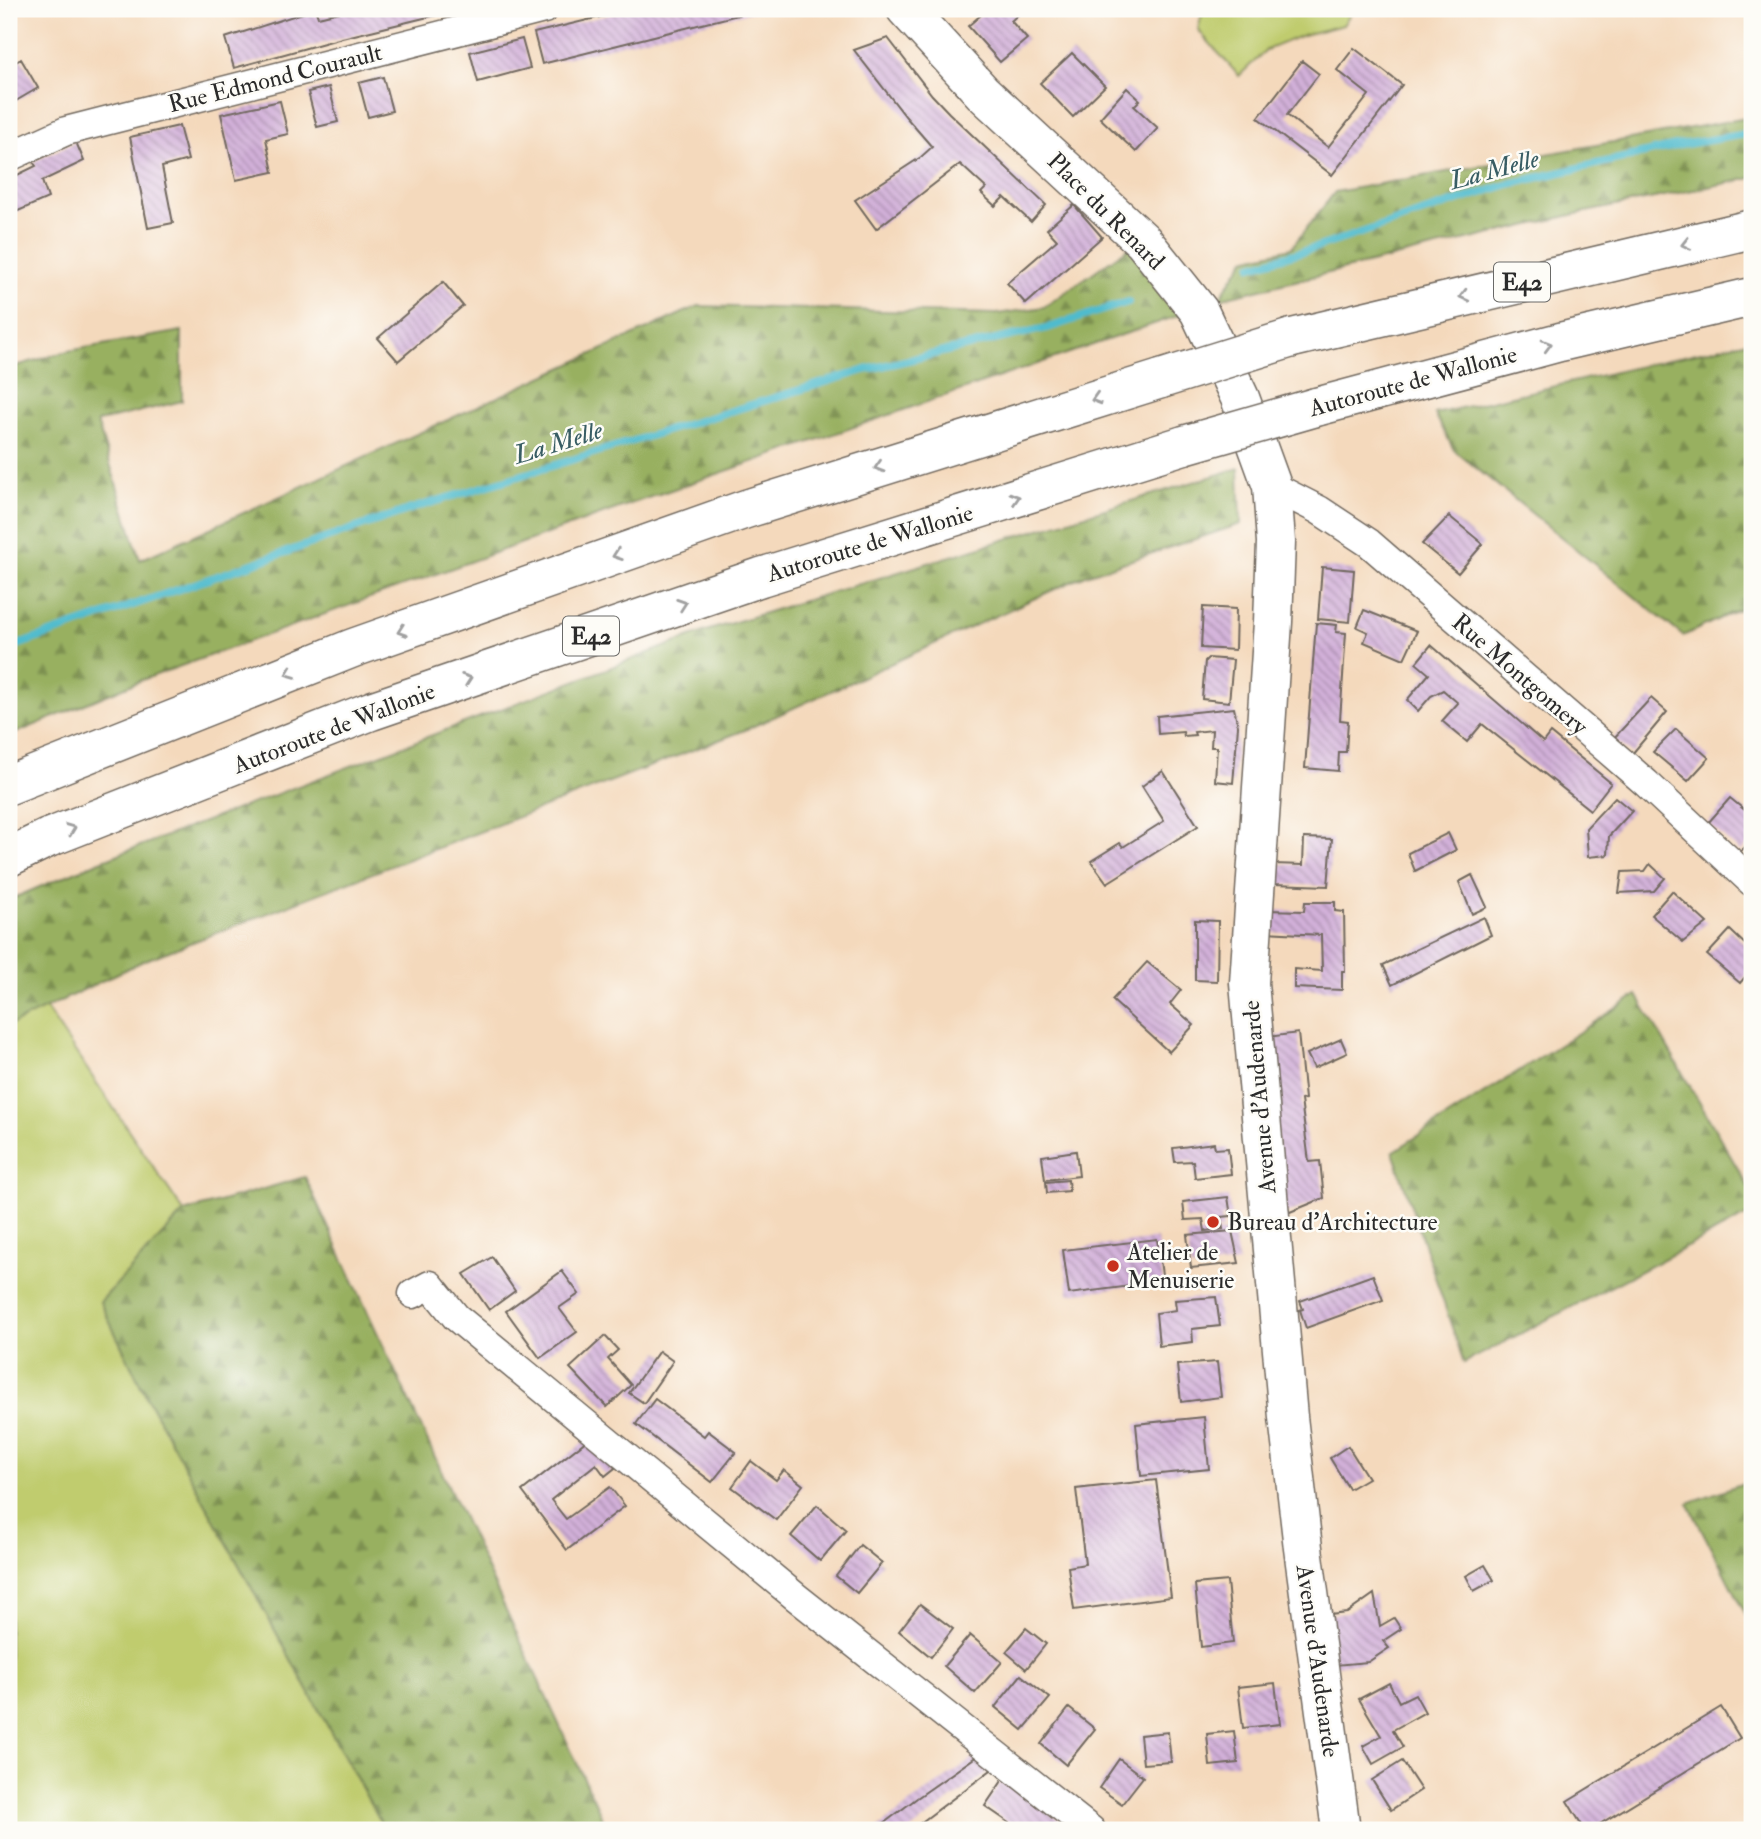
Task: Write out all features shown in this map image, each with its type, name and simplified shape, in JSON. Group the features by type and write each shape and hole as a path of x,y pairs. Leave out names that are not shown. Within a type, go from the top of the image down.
{"main road":[{"name":"Place du Renard","path":"906,9 983,93 1143,241 1199,311 1240,398 1272,486"},
{"name":"E42","path":"9,785 353,648 746,509 1292,338 1752,229"},
{"name":"Autoroute de Wallonie","path":"9,857 48,838 384,707 761,577 1184,445 1316,407 1560,342 1752,297"},
{"name":"Avenue d'Audenarde","path":"1272,486 1276,542 1273,622 1249,983 1288,1417 1341,1830"}],"street":[{"name":"Rue Edmond Courault","path":"9,157 66,131 544,9"},
{"name":"Rue Montgomery","path":"1272,486 1319,510 1368,543 1646,783 1752,882"},
{"path":"413,1294 430,1285 456,1317 796,1597 1091,1830"}],"green space":[{"path":"1203,9 1354,9 1343,25 1303,35 1266,50 1239,76 1198,30"},
{"path":"1752,117 1752,178 1576,214 1219,299 1245,259 1291,248 1335,192"},
{"path":"1134,244 1183,314 633,503 142,680 9,736 9,368 68,351 182,331 182,401 97,422 140,560 698,306 997,314 1044,307"},
{"path":"1752,340 1752,603 1683,636 1454,450 1435,414"},
{"path":"1239,468 1241,524 1086,575 745,730 143,961 9,1026 9,900 98,862 709,630"},
{"path":"1637,995 1752,1193 1752,1213 1464,1363 1393,1152"},
{"path":"45,1007 184,1212 100,1302 146,1396 385,1830 9,1830 9,1024"},
{"path":"305,1177 608,1830 385,1830 146,1396 100,1302 184,1212"},
{"path":"1752,1480 1752,1627 1688,1503"}],"building":[{"path":"315,9 318,17 352,9 457,10 234,68 225,38"},
{"path":"633,9 758,10 542,64 534,33"},
{"path":"988,9 1024,9 1011,21 1027,39 1000,62 968,26"},
{"path":"888,38 949,113 1046,205 1031,222 1004,197 995,206 981,193 986,188 960,164 876,229 855,200 932,147 854,50"},
{"path":"522,39 530,68 478,82 470,52"},
{"path":"1354,48 1402,85 1332,175 1258,118 1302,61 1319,74 1287,115 1328,147 1369,95 1337,70"},
{"path":"1072,53 1105,86 1073,117 1040,83"},
{"path":"21,59 38,88 9,105 9,66"},
{"path":"383,77 392,111 368,117 359,83"},
{"path":"329,87 338,122 317,127 308,92"},
{"path":"1127,88 1140,100 1134,106 1158,128 1136,152 1100,118"},
{"path":"280,101 288,134 266,139 273,172 236,180 221,114"},
{"path":"179,126 188,160 162,167 173,223 148,228 130,137"},
{"path":"76,142 84,161 42,181 48,198 9,215 9,179 36,166 33,162"},
{"path":"1074,205 1102,237 1026,304 1007,283 1057,240 1047,229"},
{"path":"443,282 463,306 398,361 378,338"},
{"path":"1449,516 1483,544 1458,573 1422,544"},
{"path":"1322,567 1354,570 1350,622 1318,619"},
{"path":"1203,607 1236,609 1235,650 1201,648"},
{"path":"1364,610 1417,631 1404,659 1364,642 1368,632 1357,627"},
{"path":"1316,623 1337,625 1336,632 1346,633 1340,720 1348,721 1346,752 1339,752 1338,771 1305,768"},
{"path":"1431,645 1543,742 1550,733 1611,783 1590,810 1482,724 1467,742 1442,721 1458,703 1443,690 1431,696 1418,711 1407,700 1429,674 1416,663"},
{"path":"1208,658 1233,660 1229,702 1202,699 1205,661"},
{"path":"1651,698 1667,712 1632,754 1613,739"},
{"path":"1234,708 1238,726 1233,783 1215,781 1217,747 1211,747 1212,730 1184,736 1183,732 1158,734 1157,716"},
{"path":"1676,729 1709,758 1688,781 1653,752"},
{"path":"1163,771 1198,826 1107,883 1091,861 1120,843 1123,847 1164,821 1142,786"},
{"path":"1615,797 1632,811 1609,836 1608,855 1588,857 1586,828"},
{"path":"1730,798 1752,816 1752,840 1740,852 1708,823"},
{"path":"1448,833 1456,850 1415,871 1408,853"},
{"path":"1304,838 1332,839 1328,886 1274,884 1274,864 1303,865"},
{"path":"1650,864 1665,878 1654,891 1619,893 1622,872 1645,871"},
{"path":"1472,875 1487,907 1472,914 1459,882"},
{"path":"1672,891 1707,923 1683,942 1651,915"},
{"path":"1305,902 1335,902 1335,911 1344,912 1345,971 1342,971 1342,990 1294,988 1294,969 1322,971 1321,935 1265,932 1266,910 1304,911"},
{"path":"1484,917 1491,935 1392,985 1383,965"},
{"path":"1195,920 1218,921 1217,981 1195,980"},
{"path":"1730,930 1752,951 1752,969 1740,983 1707,955"},
{"path":"1147,962 1181,990 1170,1004 1194,1025 1169,1052 1112,1000"},
{"path":"1298,1033 1305,1099 1301,1100 1309,1162 1320,1161 1324,1198 1285,1214 1267,1037"},
{"path":"1341,1039 1347,1053 1314,1068 1307,1054"},
{"path":"1214,1143 1215,1149 1228,1148 1231,1174 1195,1178 1193,1161 1175,1162 1173,1148"},
{"path":"1076,1151 1079,1176 1045,1180 1042,1156"},
{"path":"1068,1180 1069,1191 1047,1193 1046,1182"},
{"path":"1228,1197 1231,1216 1221,1217 1223,1229 1205,1231 1203,1219 1185,1220 1183,1202"},
{"path":"1232,1231 1239,1263 1191,1268 1187,1235"},
{"name":"Atelier de Menuiserie","path":"1157,1239 1163,1282 1069,1294 1063,1250"},
{"path":"492,1257 515,1291 489,1310 464,1274"},
{"path":"562,1271 579,1294 559,1308 577,1332 540,1358 506,1311"},
{"path":"1373,1275 1383,1300 1306,1328 1300,1301"},
{"path":"1216,1297 1220,1326 1192,1329 1193,1342 1159,1346 1156,1313 1176,1310 1175,1300"},
{"path":"605,1336 618,1350 608,1359 631,1385 607,1407 570,1368"},
{"path":"659,1351 673,1361 644,1403 629,1393"},
{"path":"1217,1362 1221,1397 1181,1402 1177,1365"},
{"path":"655,1399 704,1436 708,1431 736,1452 712,1482 636,1424"},
{"path":"1204,1417 1209,1469 1141,1476 1136,1424"},
{"path":"591,1437 615,1468 605,1476 596,1464 551,1500 566,1519 610,1487 625,1506 567,1550 522,1491"},
{"path":"1348,1446 1368,1478 1349,1489 1330,1458"},
{"path":"751,1461 776,1480 784,1470 803,1485 776,1520 732,1487"},
{"path":"1156,1480 1171,1597 1074,1610 1068,1567 1085,1564 1076,1489"},
{"path":"817,1505 846,1530 820,1561 791,1536"},
{"path":"860,1545 882,1563 857,1593 836,1576"},
{"path":"1485,1565 1494,1580 1474,1591 1466,1576"},
{"path":"1227,1581 1233,1643 1201,1647 1195,1584"},
{"path":"1374,1594 1380,1626 1394,1618 1401,1629 1383,1641 1389,1648 1368,1662 1335,1665 1330,1615 1347,1613"},
{"path":"920,1604 953,1629 931,1657 899,1631"},
{"path":"1026,1628 1046,1644 1026,1669 1006,1652"},
{"path":"970,1635 1002,1662 975,1693 944,1666"},
{"path":"1021,1675 1050,1698 1023,1730 995,1707"},
{"path":"1275,1683 1280,1724 1243,1728 1238,1687"},
{"path":"1389,1683 1399,1702 1415,1694 1425,1712 1393,1730 1403,1747 1373,1764 1363,1746 1381,1736 1359,1699"},
{"path":"1721,1707 1740,1738 1590,1830 1585,1830 1567,1801"},
{"path":"1069,1708 1095,1729 1066,1765 1041,1744"},
{"path":"1234,1731 1238,1763 1210,1766 1207,1734"},
{"path":"1168,1732 1171,1762 1143,1764 1140,1735"},
{"path":"980,1754 991,1770 911,1830 875,1830 917,1798"},
{"path":"1119,1759 1143,1777 1122,1804 1099,1788"},
{"path":"1402,1761 1421,1790 1391,1810 1372,1780"},
{"path":"1004,1778 1072,1830 1020,1830 985,1806"}],"waterway":[{"name":"La Melle","path":"1252,266 1509,184 1680,145 1752,133"},
{"name":"La Melle","path":"9,648 411,509 865,370 1051,327 1128,302"}],"place":[{"name":"Bureau d'Architecture","path":"1213,1222"},
{"name":"Atelier de Menuiserie","path":"1113,1266"}]}
